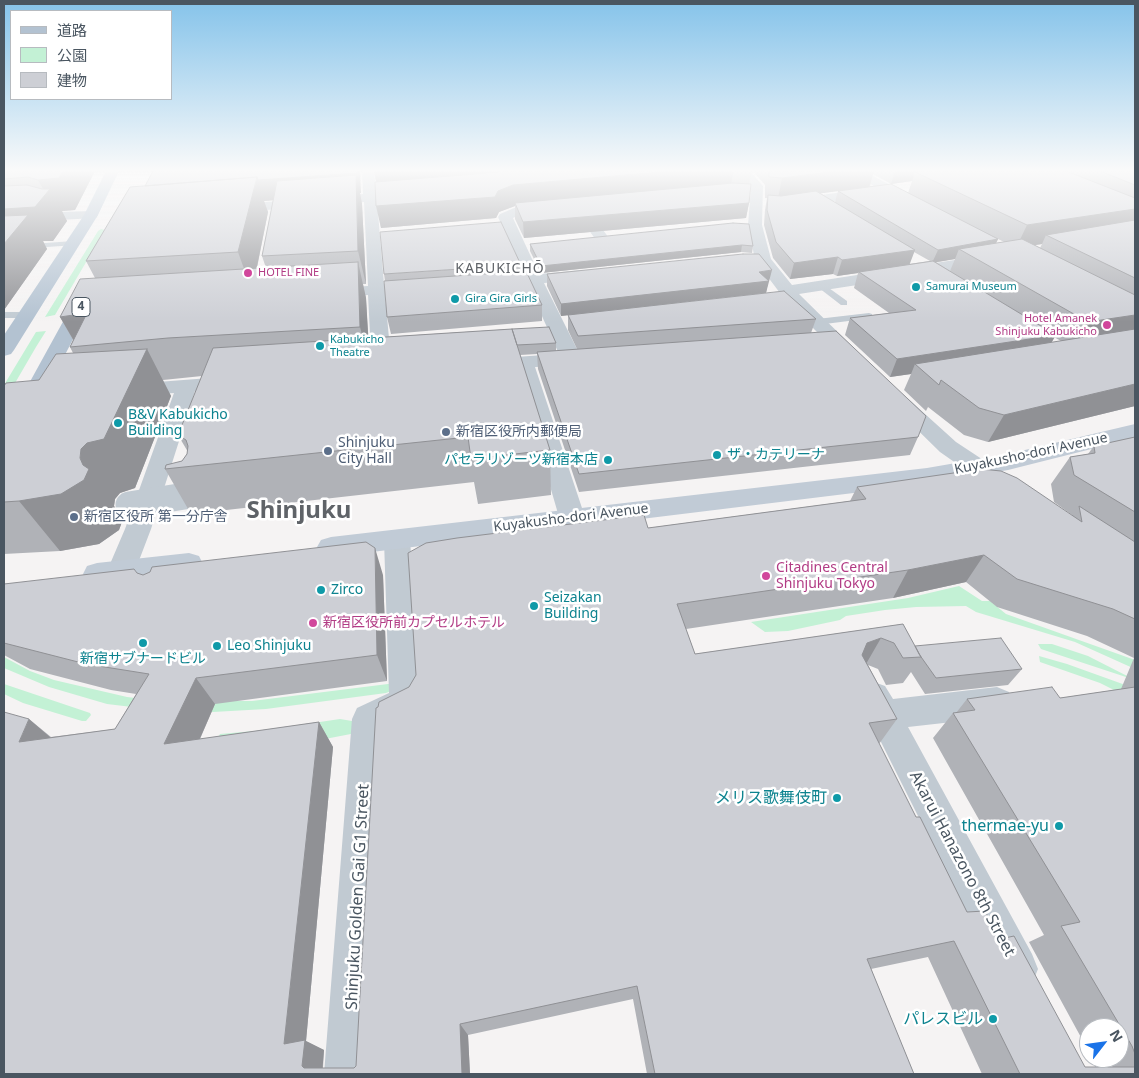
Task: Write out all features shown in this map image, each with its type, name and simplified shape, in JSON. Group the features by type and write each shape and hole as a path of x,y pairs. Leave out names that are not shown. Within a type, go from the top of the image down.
{"main road":[{"path":"4,350 87,221"},
{"name":"4","path":"4,439 41,397 79,310 94,281"}],"street":[{"path":"371,221 381,372"},
{"path":"490,225 496,221"},
{"path":"513,221 518,245 570,360"},
{"path":"584,221 601,237"},
{"path":"750,221 748,225 756,260 863,366"},
{"path":"372,235 390,234"},
{"path":"582,239 619,235"},
{"path":"518,245 536,243"},
{"path":"769,300 822,286 1006,256"},
{"path":"913,260 946,280"},
{"path":"475,284 603,273"},
{"path":"319,294 435,286"},
{"path":"79,310 98,309"},
{"path":"536,330 574,322"},
{"path":"380,342 399,340"},
{"path":"811,342 836,340"},
{"path":"467,367 590,358"},
{"path":"524,363 572,517"},
{"path":"115,391 255,381"},
{"path":"908,382 884,386 948,447 1019,494"},
{"path":"120,571 138,529 187,386"},
{"name":"Kuyakusho-dori Avenue","path":"309,550 927,476 979,468 1135,431"},
{"path":"129,505 197,494"},
{"name":"Shinjuku Golden Gai G1 Street","path":"348,1074 369,719 406,701 397,540"},
{"path":"75,576 120,571 169,574 211,561"},
{"name":"Akarui Hanazono 8th Street","path":"865,680 1031,996"},
{"path":"884,716 1021,699"}],"lane":[{"path":"4,248 73,243"},
{"path":"822,286 844,303"},
{"path":"817,322 880,314"},
{"path":"4,315 27,315"}],"green space":[{"path":"101,229 105,230 55,315 45,317 98,231"},
{"path":"46,331 4,402 4,385 36,332"},
{"path":"959,586 982,601 990,601 1006,614 1135,660 1135,669 1075,642 976,612 966,606 885,610 846,616 840,620 788,631 765,632 751,622 908,598"},
{"path":"1038,644 1052,644 1088,656 1135,680 1041,649"},
{"path":"1039,656 1131,687 1114,690 1100,683 1040,662"},
{"path":"4,657 30,671 54,680 127,697 161,701 252,701 396,683 391,691 386,693 266,709 213,712 157,710 107,704 49,687 4,668"},
{"path":"4,684 90,713 91,715 86,721 82,721 23,703 4,694"},
{"path":"340,719 352,721 356,733 299,744 215,744 220,734 266,730"}],"building":[{"path":"4,221 23,221 4,244"},
{"path":"110,221 246,221 238,252 86,261"},
{"path":"269,221 357,221 358,251 262,256"},
{"path":"770,221 867,221 915,250 842,260 838,257 794,263 776,242"},
{"path":"889,221 964,221 998,239 938,250"},
{"path":"1019,221 1052,221 1027,225"},
{"path":"1135,221 1135,278 1046,235"},
{"path":"501,222 521,265 384,274 380,232"},
{"path":"733,223 749,224 753,246 742,245 541,266 530,244"},
{"path":"1022,239 1135,295 1135,315 1088,322 959,249"},
{"path":"743,254 759,254 772,270 759,272 769,281 561,304 547,274"},
{"path":"933,261 1056,335 897,359 850,318 916,310 859,272"},
{"path":"358,262 360,327 168,338 70,347 87,313 60,317 80,279"},
{"path":"526,271 542,305 387,317 384,281"},
{"path":"784,291 816,319 578,336 568,315"},
{"path":"549,327 556,343 517,345 512,329"},
{"path":"512,329 550,450 471,459 468,437 165,469 166,465 182,461 187,454 188,446 186,440 178,435 213,348"},
{"path":"1135,329 1135,384 1004,415 979,408 941,380 939,385 915,364"},
{"path":"836,331 926,416 918,437 579,474 537,352"},
{"path":"147,349 104,439 87,443 81,449 80,458 83,465 89,469 84,480 61,494 4,502 4,386 6,383 39,380 56,354"},
{"path":"1135,437 1135,512 1074,475 1070,457 1095,453 1094,446"},
{"path":"981,469 1001,471 1017,478 1082,522 1079,506 1135,542 1135,619 1113,609 1017,579 984,555 908,570 677,604 695,654 903,624 921,657 903,658 894,643 881,638 867,643 862,655 897,719 869,723 916,817 920,817 967,912 985,911 1000,939 1014,936 1079,1056 1079,1068 1135,1067 1135,1074 1020,1074 954,941 867,959 914,1074 655,1074 637,986 460,1024 462,1074 4,1074 4,712 29,719 19,742 115,729 149,674 86,664 4,643 4,584 134,569 137,573 143,575 150,572 152,567 366,542 375,548 377,655 196,678 164,744 319,722 284,1044 305,1040 302,1066 304,1068 354,1068 356,1066 376,708 379,702 409,687 416,675 408,553 426,543 457,538 644,515 648,528 866,499 857,487"},
{"path":"1001,638 1022,669 936,678 915,646"},
{"name":"thermae-yu","path":"1052,687 1060,698 1135,687 1135,1054 1129,1041 1129,1018 1115,1018 1061,926 1080,922 953,713 975,710 967,699"}],"place":[{"name":"HOTEL FINE","path":"248,273"},
{"name":"Samurai Museum","path":"916,287"},
{"name":"Gira Gira Girls","path":"455,299"},
{"name":"Hotel Amanek Shinjuku Kabukicho","path":"1107,325"},
{"name":"Kabukicho Theatre","path":"320,346"},
{"name":"B&V Kabukicho Building","path":"118,423"},
{"name":"新宿区役所内郵便局","path":"446,432"},
{"name":"Shinjuku City Hall","path":"328,451"},
{"name":"ザ・カテリーナ","path":"717,455"},
{"name":"パセラリゾーツ新宿本店","path":"608,460"},
{"name":"新宿区役所 第一分庁舎","path":"74,517"},
{"name":"Citadines Central Shinjuku Tokyo","path":"766,576"},
{"name":"Zirco","path":"321,590"},
{"name":"Seizakan Building","path":"534,606"},
{"name":"新宿区役所前カプセルホテル","path":"313,623"},
{"name":"新宿サブナードビル","path":"143,643"},
{"name":"Leo Shinjuku","path":"217,646"},
{"name":"メリス歌舞伎町","path":"837,798"},
{"name":"thermae-yu","path":"1059,826"},
{"name":"パレスビル","path":"993,1019"}],"district":[{"name":"KABUKICHŌ","path":"500,269"},
{"name":"Shinjuku","path":"299,511"}]}
